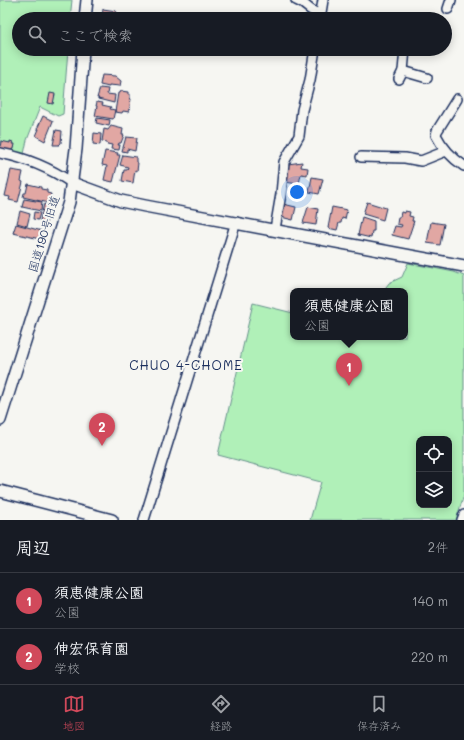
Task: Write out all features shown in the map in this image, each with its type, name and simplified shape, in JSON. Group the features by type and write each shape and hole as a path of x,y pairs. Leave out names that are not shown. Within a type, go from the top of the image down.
{"street":[{"path":"86,12 87,0"},
{"path":"296,0 302,2 312,12"},
{"path":"321,12 323,0"},
{"name":"国道190号旧道","path":"0,420 69,202 76,149 83,56"},
{"path":"274,229 281,194 284,162 299,136 302,110 309,86 314,56"},
{"path":"404,56 401,75 427,78"},
{"path":"457,98 436,131 436,135 440,144 446,151 464,166"},
{"path":"361,157 405,158 421,161 446,151"},
{"path":"0,153 19,157 56,172 72,183 121,200 464,266"},
{"path":"144,520 236,222"},
{"path":"0,491 112,520"},
{"path":"462,520 464,515"}],"green space":[{"path":"0,0 72,0 71,12 12,12 12,56 67,56 63,114 58,116 40,107 27,140 24,154 0,150"},
{"path":"408,263 454,272 464,276 464,495 456,520 310,520 321,482 218,455 253,303 290,312 290,340 408,340 408,288 385,288 389,283 402,277"}],"building":[{"path":"103,9 116,11 116,12 103,12"},
{"path":"102,75 115,76 121,81 120,86 109,85 109,87 100,85"},
{"path":"100,88 108,89 107,94 115,95 114,103 97,98"},
{"path":"121,91 128,92 128,94 130,94 131,99 129,112 115,112 118,93"},
{"path":"50,93 55,94 53,104 48,103"},
{"path":"97,102 103,103 102,105 111,107 110,109 115,110 113,119 95,116"},
{"path":"43,116 53,121 45,141 36,136 39,129 37,129"},
{"path":"97,118 110,120 109,126 96,123"},
{"path":"111,126 123,129 122,135 124,135 121,143 118,145 120,145 119,150 111,149 112,145 102,141 104,129 108,130"},
{"path":"56,130 62,131 61,143 59,145 53,145"},
{"path":"94,133 101,134 100,145 93,144"},
{"path":"126,137 137,138 135,151 127,149 127,152 122,151"},
{"path":"1,141 10,143 10,141 13,142 12,144 15,144 14,149 12,149 12,151 0,148"},
{"path":"105,151 118,153 117,155 120,155 113,182 104,180 107,166 102,165"},
{"path":"123,155 136,157 136,162 138,163 137,171 135,170 133,183 122,181 124,170 127,170 128,167 120,165"},
{"path":"302,162 301,167 308,168 307,175 301,174 299,184 284,182 288,164"},
{"path":"11,170 23,172 21,181 23,182 18,202 9,200 10,197 5,196"},
{"path":"312,177 323,179 319,194 309,192"},
{"path":"28,184 47,190 47,193 51,194 49,203 23,197 24,193 26,193"},
{"path":"24,199 42,202 41,211 22,207"},
{"path":"367,202 386,208 383,220 363,214"},
{"path":"44,204 50,206 46,223 40,221"},
{"path":"283,204 296,207 293,220 281,217"},
{"path":"308,207 318,209 316,225 303,223"},
{"path":"332,207 347,210 345,219 342,218 337,230 328,228"},
{"path":"20,211 30,214 27,226 17,223"},
{"path":"405,211 410,212 409,216 413,217 412,221 414,221 408,239 392,235 395,226 401,227 402,225 397,224 398,217 400,217 401,212 405,213"},
{"path":"34,212 40,213 38,220 33,219"},
{"path":"362,217 374,221 374,231 372,231 371,238 358,235"},
{"path":"431,222 444,224 440,245 427,243"},
{"path":"16,224 42,231 40,239 13,233"}],"place":[{"name":"須恵健康公園","path":"349,386"},
{"name":"伸宏保育園","path":"102,446"}],"district":[{"name":"CHUO 4-CHOME","path":"186,365"}]}
